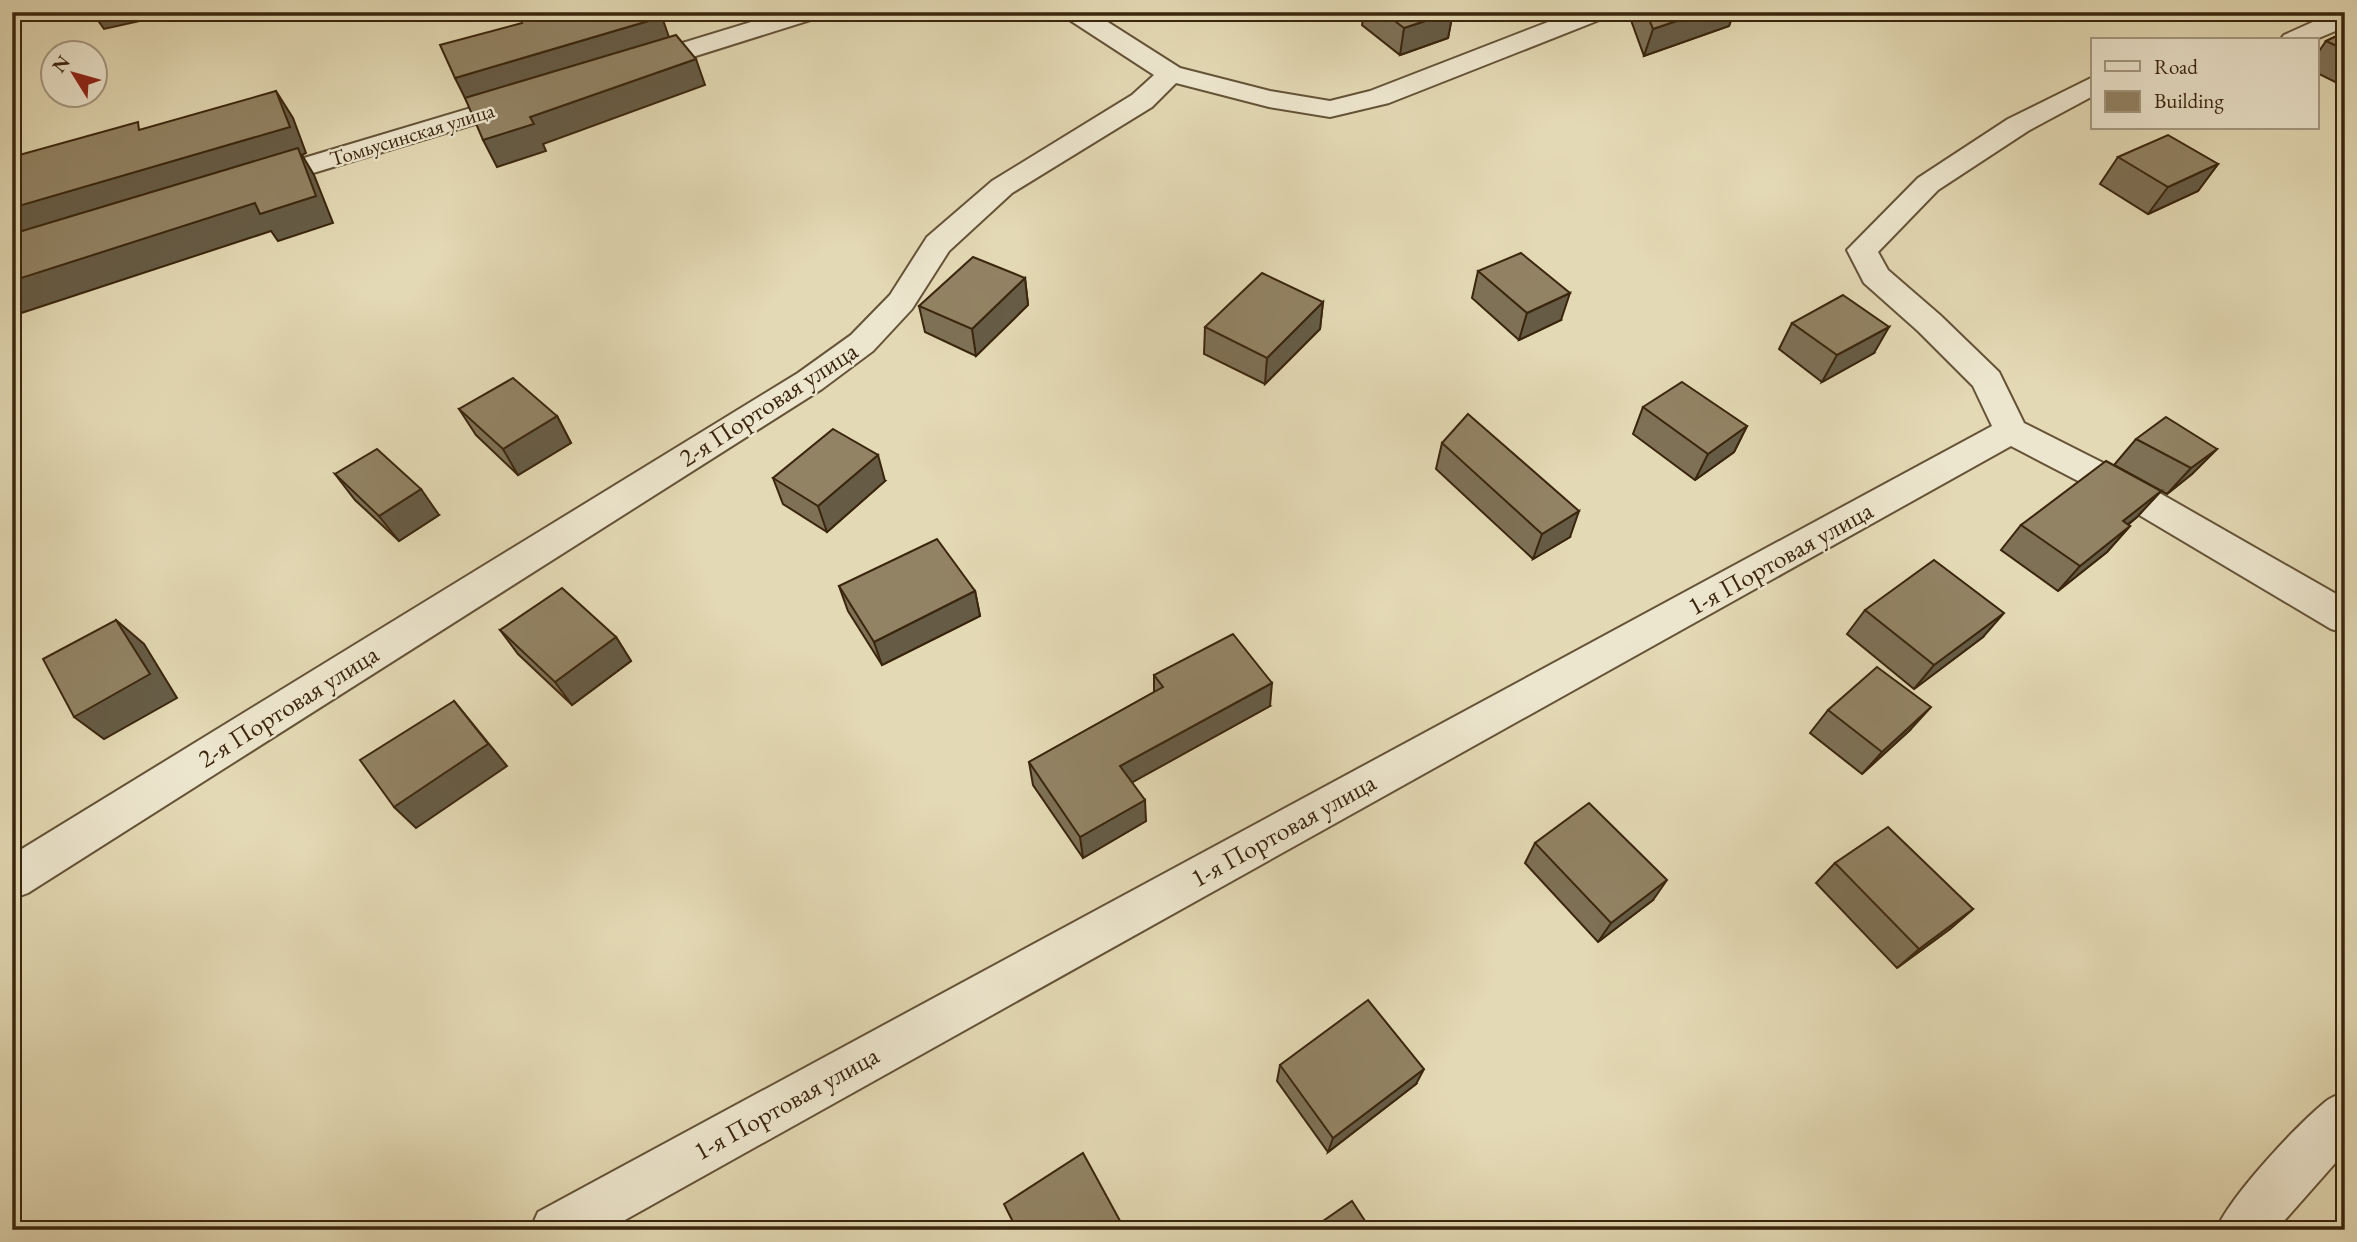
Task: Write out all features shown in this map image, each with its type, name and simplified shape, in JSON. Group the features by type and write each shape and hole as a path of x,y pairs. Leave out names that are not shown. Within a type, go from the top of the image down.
{"street":[{"path":"611,73 811,12"},
{"path":"1074,12 1171,74 1269,99 1330,109 1379,97 1598,12"},
{"path":"2298,38 2345,17"},
{"name":"2-я Портовая улица","path":"12,879 810,381 862,344 901,302 938,244 1002,187 1142,101 1171,74"},
{"path":"2091,86 2018,125 1928,184 1862,250 1875,276 1929,323 1987,380 2011,431 2122,488 2345,618"},
{"name":"Томьусинская улица","path":"239,187 545,93"},
{"name":"1-я Портовая улица","path":"556,1230 2011,431"},
{"path":"2242,1230 2311,1150 2345,1117"}],"building":[{"path":"518,12 658,12 662,17 455,78 440,45 522,23"},
{"path":"1383,12 1452,12 1404,28"},
{"path":"1646,12 1703,12 1653,29"},
{"path":"2345,32 2345,50 2326,41"},
{"path":"676,35 696,59 530,117 534,124 483,140 465,98"},
{"path":"276,91 290,127 12,208 12,157 138,122 139,130"},
{"path":"2168,135 2218,164 2168,187 2118,157"},
{"path":"298,148 316,196 260,214 255,203 12,281 12,234"},
{"path":"1521,253 1570,293 1527,313 1478,271"},
{"path":"973,257 1025,278 972,329 919,306"},
{"path":"1262,273 1323,302 1267,358 1205,327"},
{"path":"1843,295 1889,327 1837,355 1792,323"},
{"path":"513,378 557,416 503,449 459,409"},
{"path":"1682,382 1747,426 1708,454 1643,407"},
{"path":"1468,414 1579,511 1542,534 1442,443"},
{"path":"2166,417 2217,449 2191,468 2136,439"},
{"path":"833,429 878,455 818,506 773,478"},
{"path":"377,449 421,489 379,516 335,474"},
{"path":"2106,461 2161,491 2123,521 2130,526 2080,566 2021,525"},
{"path":"937,539 975,591 874,642 839,586"},
{"path":"1934,560 2004,613 1934,665 1865,610"},
{"path":"562,588 616,637 555,682 500,630"},
{"path":"116,620 150,674 74,717 43,659"},
{"path":"1233,634 1272,683 1120,766 1145,800 1080,837 1029,762 1163,687 1154,675"},
{"path":"1877,667 1931,707 1882,752 1828,710"},
{"path":"454,701 488,744 394,807 360,760"},
{"path":"1589,803 1667,880 1611,923 1535,843"},
{"path":"1888,827 1973,909 1919,949 1835,863"},
{"path":"1368,1000 1424,1069 1333,1138 1280,1065"},
{"path":"1083,1153 1125,1230 1017,1230 1004,1204"},
{"path":"1352,1201 1371,1230 1310,1230"}]}
